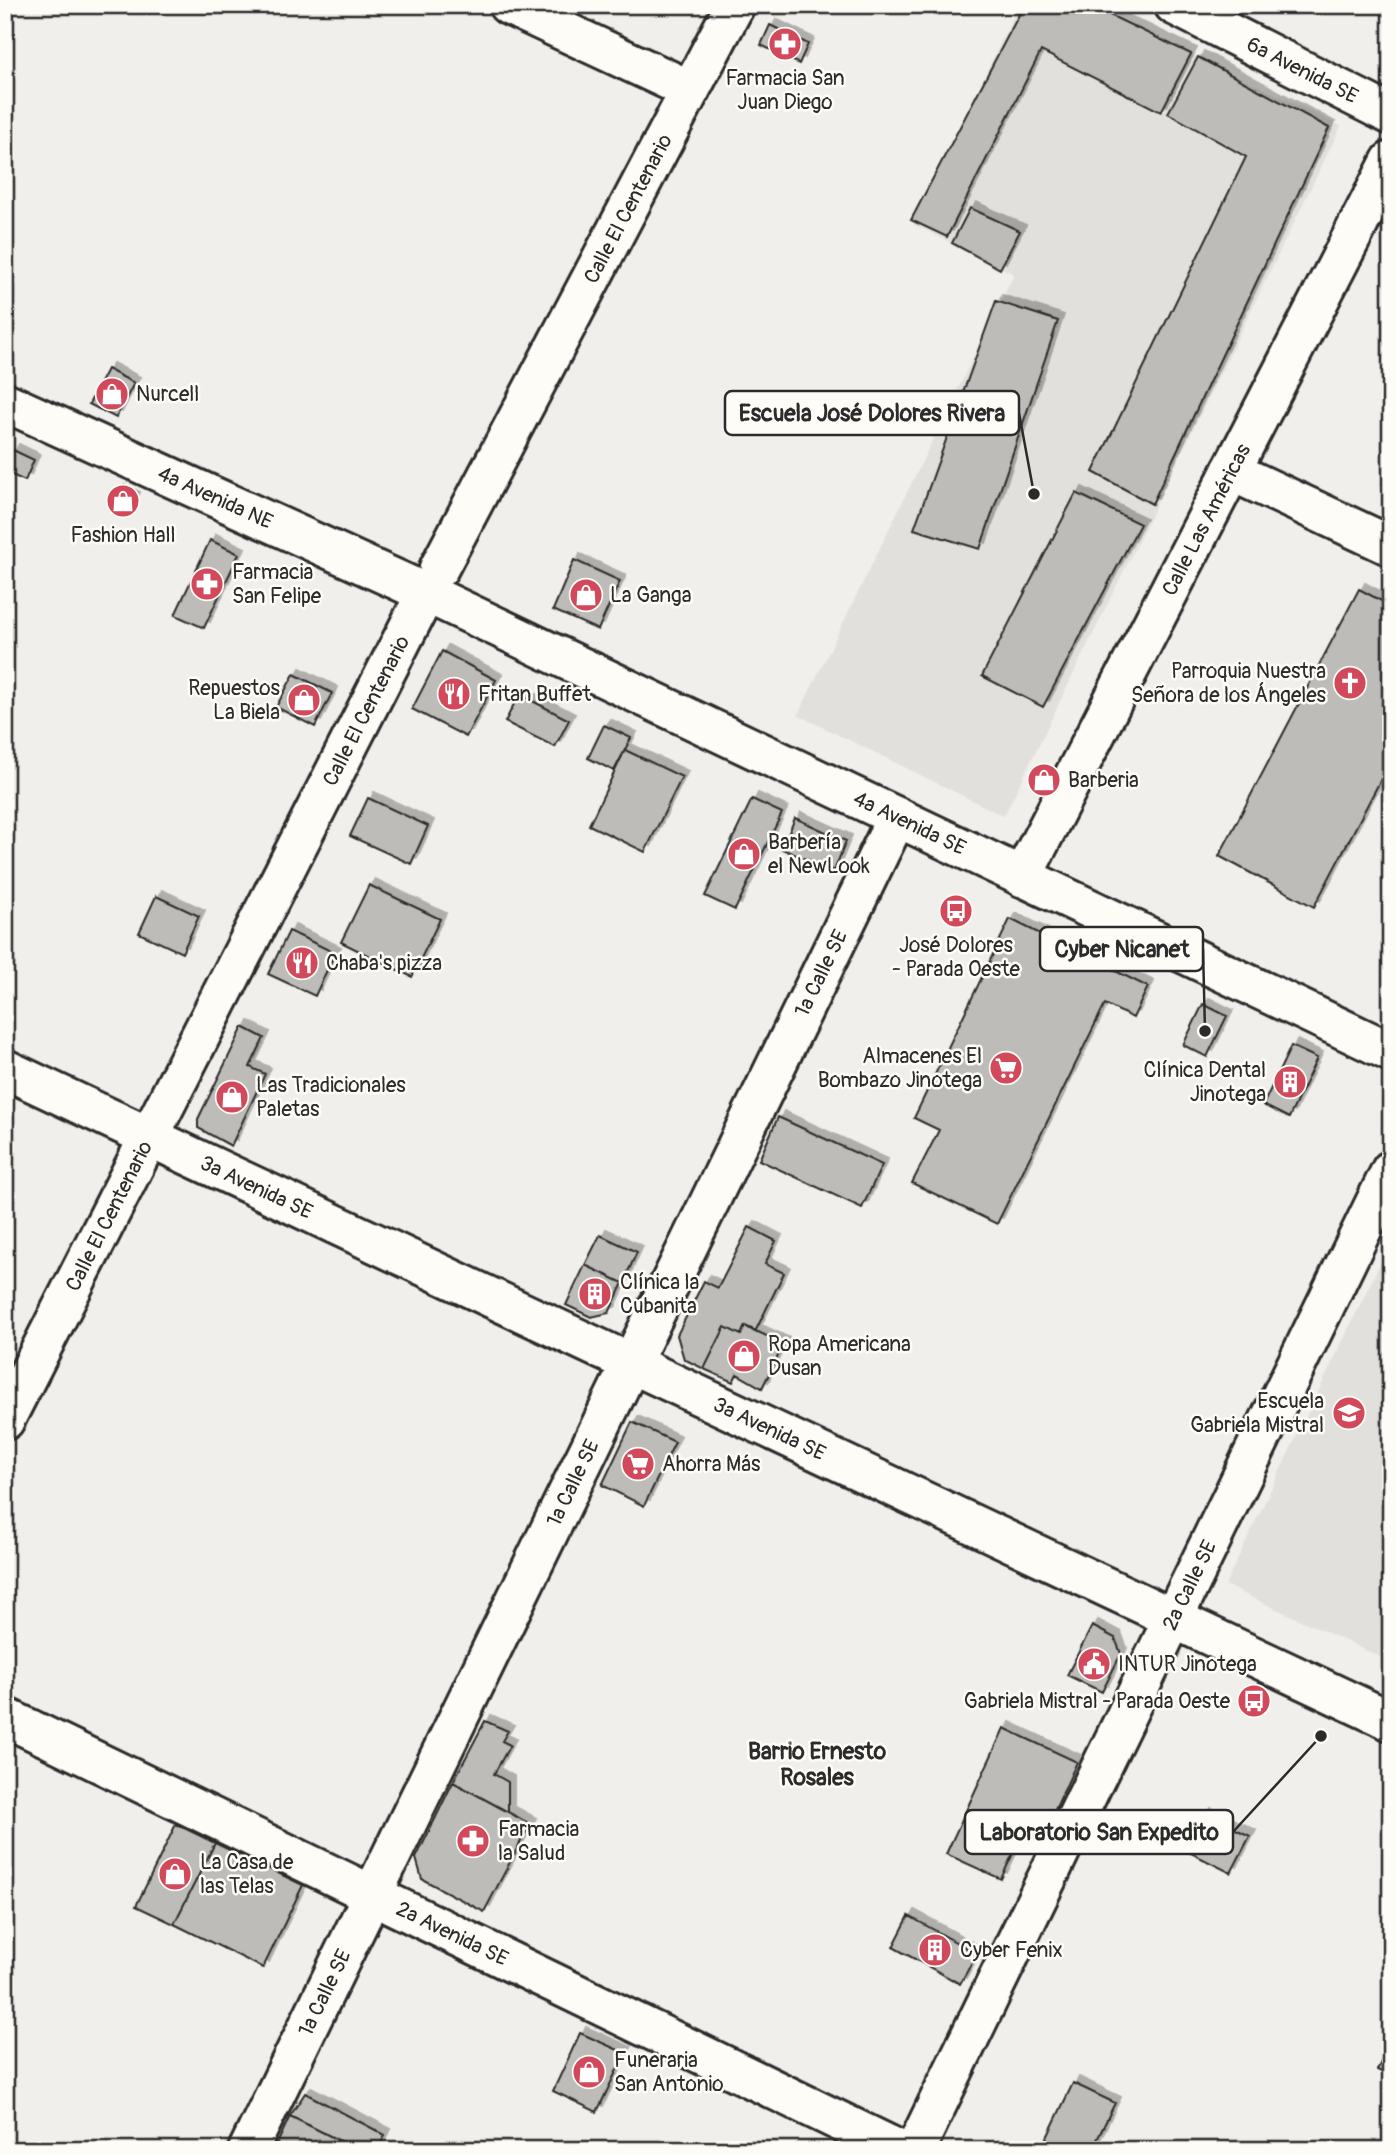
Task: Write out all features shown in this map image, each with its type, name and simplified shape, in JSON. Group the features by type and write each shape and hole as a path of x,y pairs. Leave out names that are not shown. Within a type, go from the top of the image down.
{"street":[{"path":"508,5 690,90"},
{"name":"Calle El Centenario","path":"5,1420 433,580 735,5"},
{"name":"6a Avenida SE","path":"1174,5 1391,115"},
{"name":"Calle Las Américas","path":"1022,877 1391,161"},
{"name":"4a Avenida NE","path":"5,402 433,580"},
{"path":"1231,471 1391,546"},
{"name":"4a Avenida SE","path":"433,580 897,817 1391,1052"},
{"name":"1a Calle SE","path":"248,2150 897,817"},
{"name":"3a Avenida SE","path":"5,1069 1391,1721"},
{"name":"2a Calle SE","path":"915,2150 1391,1170"},
{"name":"2a Avenida SE","path":"5,1717 900,2150"}],"shaded area":[{"path":"1019,5 1091,5 1341,126 1004,816 798,715 1014,274 913,224"},
{"name":"Escuela Gabriela Mistral","path":"1391,1241 1391,1662 1225,1585"}],"building":[{"path":"1024,5 1089,5 1191,54 1161,112 1041,51 947,237 911,220"},
{"name":"Farmacia San Juan Diego","path":"770,25 808,44 799,64 761,45"},
{"path":"1198,57 1329,128 1152,504 1093,472 1246,157 1168,113"},
{"path":"970,208 1020,231 1000,269 952,243"},
{"path":"996,301 1058,321 980,549 914,529"},
{"name":"Nurcell","path":"107,369 134,383 116,418 89,404"},
{"path":"13,450 34,460 25,481 5,472"},
{"name":"Fashion Hall","path":"118,491 134,498 128,511 112,504"},
{"path":"1076,493 1140,524 1043,707 982,676"},
{"name":"Farmacia San Felipe","path":"210,540 239,554 204,628 175,615"},
{"name":"La Ganga","path":"574,560 620,581 598,630 553,610"},
{"name":"Parroquia Nuestra Señora de los Ángeles","path":"1359,589 1391,606 1391,760 1314,907 1219,856"},
{"name":"Fritan Buffet","path":"442,651 496,680 466,737 412,709"},
{"name":"Repuestos La Biela","path":"294,674 332,693 315,727 276,707"},
{"path":"519,694 569,720 555,747 505,722"},
{"path":"604,725 631,738 614,771 588,758"},
{"path":"625,750 682,777 645,852 589,825"},
{"path":"368,798 428,826 411,864 350,836"},
{"name":"Barbería el NewLook","path":"752,799 782,813 735,910 705,896"},
{"path":"795,818 846,841 834,871 782,849"},
{"path":"369,885 440,919 412,977 341,942"},
{"path":"156,896 199,916 182,953 139,933"},
{"name":"Almacenes El Bombazo Jinotega","path":"1010,919 1148,987 1133,1018 1105,1004 997,1224 912,1183 939,1130 914,1118"},
{"name":"Chaba's pizza","path":"289,931 335,953 315,996 268,974"},
{"path":"1203,1004 1227,1016 1207,1057 1183,1045"},
{"name":"Las Tradicionales Paletas","path":"243,1027 264,1038 250,1067 265,1074 231,1146 198,1128 198,1119"},
{"name":"Clínica Dental Jinotega","path":"1291,1046 1317,1058 1289,1118 1263,1105"},
{"path":"778,1117 882,1165 862,1208 759,1160"},
{"path":"749,1227 776,1241 765,1264 784,1273 755,1332 745,1326 741,1335 725,1327 704,1369 684,1359 677,1335 704,1281 718,1288"},
{"path":"600,1235 637,1252 623,1283 585,1265"},
{"name":"Clínica la Cubanita","path":"585,1265 623,1283 609,1313 591,1317 566,1305"},
{"name":"Ropa Americana Dusan","path":"745,1326 784,1344 762,1388 737,1374 733,1382 704,1369 725,1327 741,1335"},
{"name":"Ahorra Más","path":"632,1422 675,1442 644,1506 602,1485"},
{"name":"INTUR Jinotega","path":"1092,1626 1115,1638 1121,1654 1102,1692 1067,1675"},
{"path":"485,1721 508,1731 502,1741 510,1745 494,1774 508,1782 508,1812 453,1782"},
{"path":"1004,1728 1077,1762 1042,1838 1024,1830 1001,1879 946,1854"},
{"name":"Farmacia la Salud","path":"453,1782 530,1824 484,1912 422,1879 416,1858"},
{"path":"1205,1814 1250,1836 1231,1873 1187,1851"},
{"name":"La Casa de las Telas","path":"176,1824 215,1843 174,1924 136,1906"},
{"path":"215,1843 303,1885 263,1968 174,1924"},
{"name":"Cyber Fenix","path":"909,1916 977,1954 960,1984 893,1947"},
{"name":"Funeraria San Antonio","path":"580,2033 625,2053 597,2112 553,2091"},
{"path":"1391,2043 1391,2076 1377,2070"},
{"path":"1073,2083 1115,2103 1092,2150 1041,2150"},
{"path":"305,2093 385,2135 378,2150 358,2150 290,2116"},
{"path":"290,2116 358,2150 283,2150 276,2146"}],"place":[{"name":"Farmacia San Juan Diego","path":"785,44"},
{"name":"Nurcell","path":"112,394"},
{"name":"Escuela José Dolores Rivera","path":"1034,494"},
{"name":"Fashion Hall","path":"123,501"},
{"name":"Farmacia San Felipe","path":"207,584"},
{"name":"La Ganga","path":"586,595"},
{"name":"Parroquia Nuestra Señora de los Ángeles","path":"1350,683"},
{"name":"Fritan Buffet","path":"454,694"},
{"name":"Repuestos La Biela","path":"304,700"},
{"name":"Barberia","path":"1044,780"},
{"name":"Barbería el NewLook","path":"744,854"},
{"name":"José Dolores - Parada Oeste","path":"956,911"},
{"name":"Chaba's pizza","path":"302,963"},
{"name":"Cyber Nicanet","path":"1205,1031"},
{"name":"Almacenes El Bombazo Jinotega","path":"1006,1068"},
{"name":"Clínica Dental Jinotega","path":"1290,1082"},
{"name":"Las Tradicionales Paletas","path":"232,1097"},
{"name":"Clínica la Cubanita","path":"595,1294"},
{"name":"Ropa Americana Dusan","path":"744,1356"},
{"name":"Escuela Gabriela Mistral","path":"1349,1413"},
{"name":"Ahorra Más","path":"638,1464"},
{"name":"INTUR Jinotega","path":"1094,1664"},
{"name":"Gabriela Mistral - Parada Oeste","path":"1254,1701"},
{"name":"Laboratorio San Expedito","path":"1321,1736"},
{"name":"Farmacia la Salud","path":"473,1841"},
{"name":"La Casa de las Telas","path":"175,1874"},
{"name":"Cyber Fenix","path":"935,1950"},
{"name":"Funeraria San Antonio","path":"589,2072"}],"district":[{"name":"Barrio Ernesto Rosales","path":"817,1764"}]}
